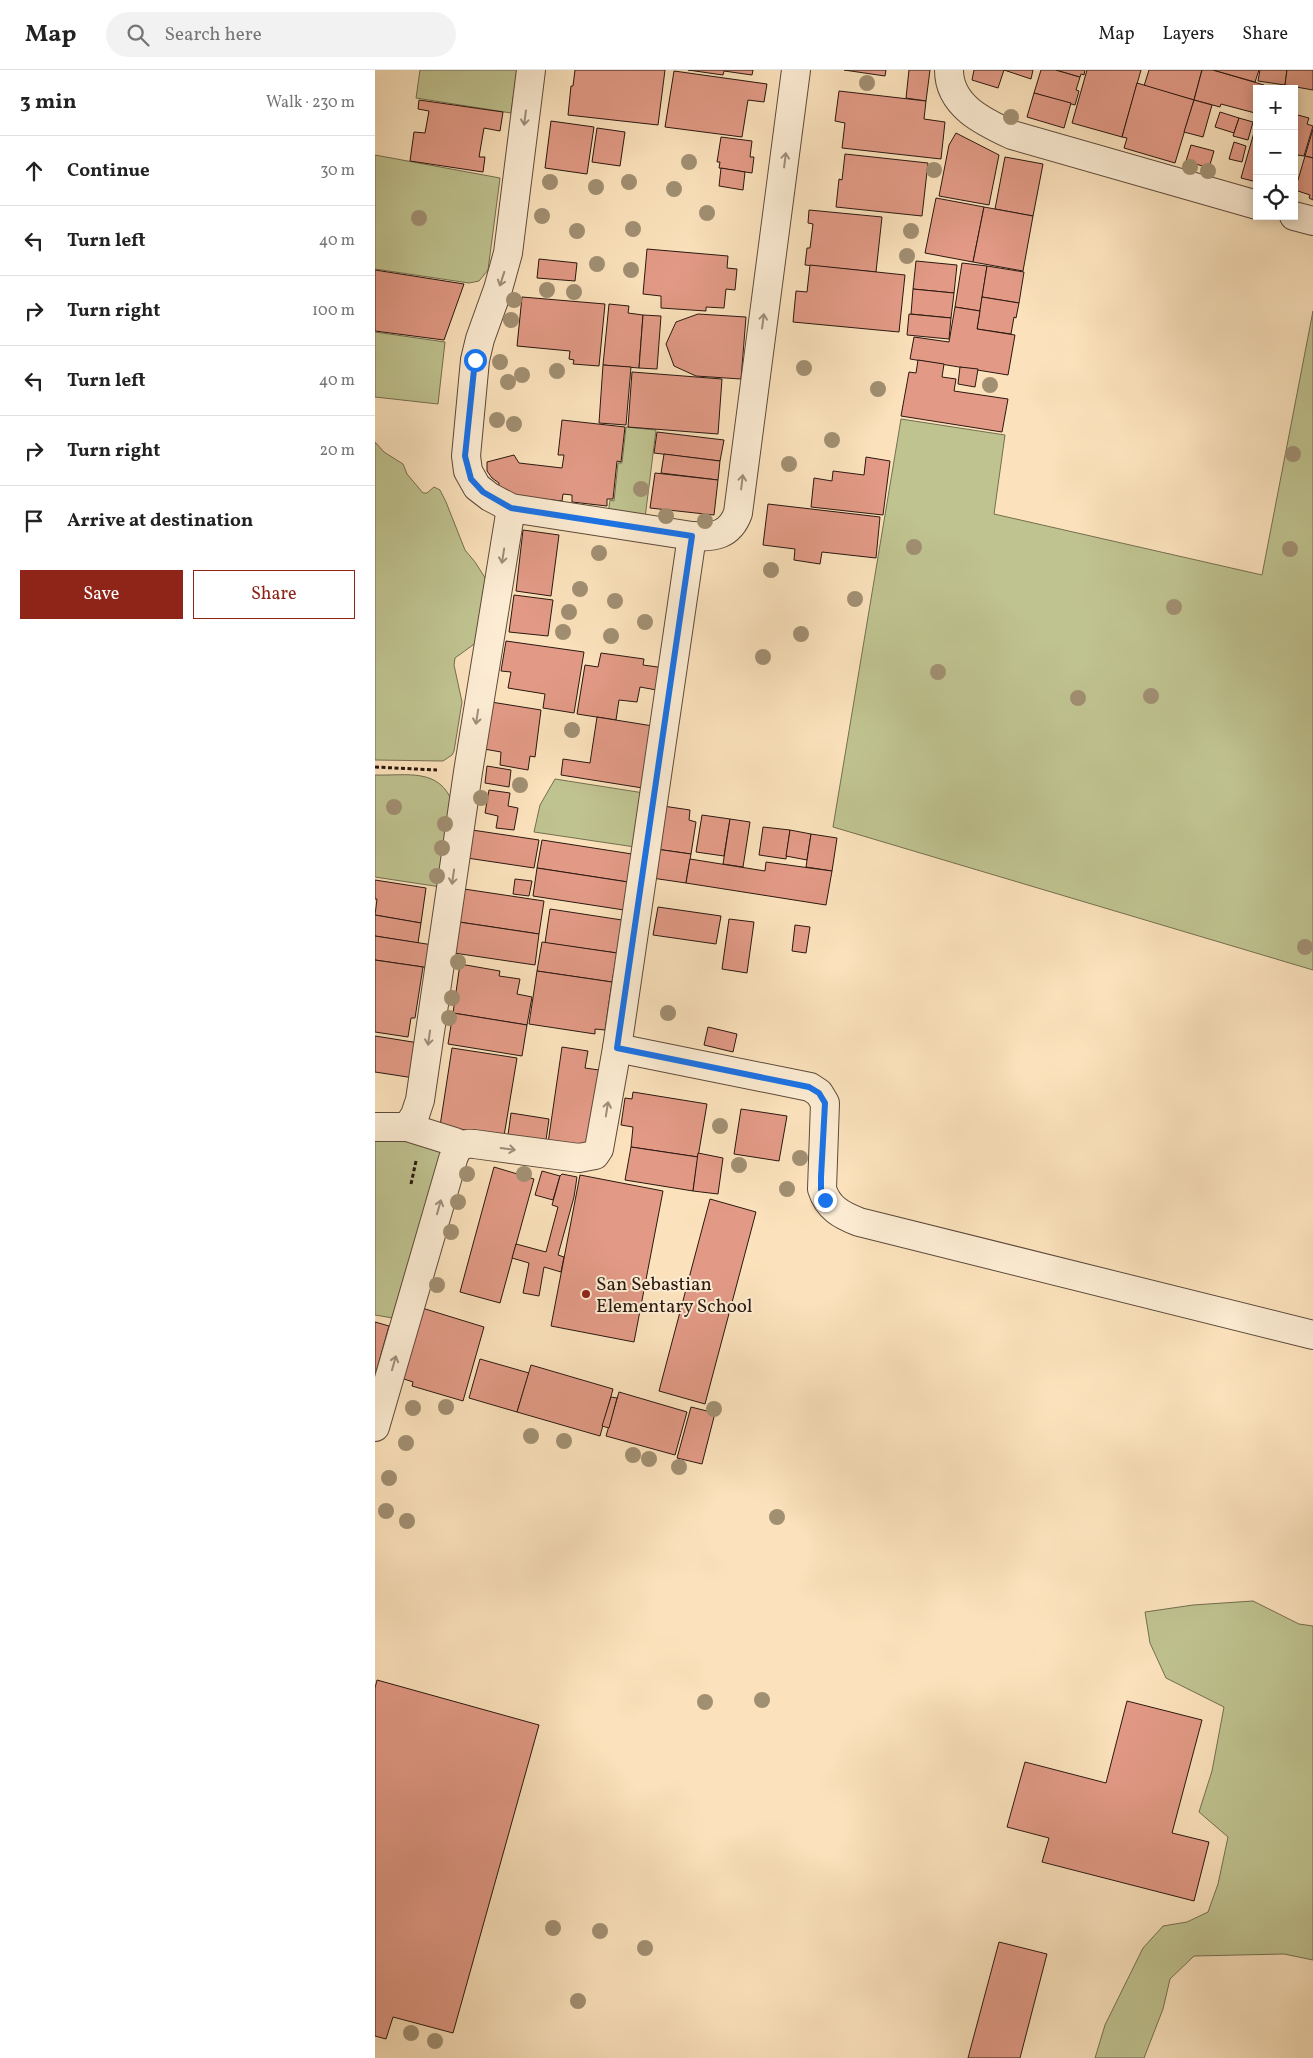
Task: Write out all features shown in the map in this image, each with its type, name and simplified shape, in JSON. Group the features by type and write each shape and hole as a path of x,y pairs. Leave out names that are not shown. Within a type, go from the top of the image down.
{"street":[{"path":"531,70 508,253 499,289 480,339 475,360 465,456 467,471 477,487 490,497 511,508 707,537 724,533 735,521 738,513 796,70"},
{"path":"949,70 953,90 961,104 991,126 1012,135 1253,204"},
{"path":"1298,217 1313,221"},
{"path":"407,1127 415,1115 420,1100 468,772 511,508"},
{"path":"375,1427 453,1159 460,1146 474,1144 579,1158 595,1155 602,1142 692,536"},
{"path":"617,1048 809,1087 819,1093 825,1103 821,1189 825,1200 833,1209 852,1219 1313,1336"},
{"path":"375,1127 407,1127 455,1142 460,1146"}],"path":[{"path":"375,767 468,772"}],"green space":[{"path":"420,70 517,70 511,113 416,98"},
{"path":"375,155 500,178 488,270 479,281 469,283 375,269"},
{"path":"1313,311 1313,970 833,827 901,419 1005,435 994,514 1262,575"},
{"path":"375,332 445,342 438,404 375,397"},
{"path":"626,427 656,430 645,518 608,514 610,500 614,501 618,463 622,463"},
{"path":"375,442 384,452 403,464 407,474 423,493 427,493 434,487 440,490 465,550 489,584 477,642 455,658 454,665 462,702 454,751 452,755 443,761 375,760"},
{"path":"375,775 421,776 440,784 447,792 453,804 441,887 375,877"},
{"path":"555,779 644,793 635,847 534,832 540,805"},
{"path":"375,1134 442,1148 393,1318 375,1315"},
{"path":"1253,1601 1299,1624 1313,1626 1313,1960 1284,1954 1194,1956 1170,1979 1163,2009 1144,2058 1095,2058 1105,2025 1143,1948 1163,1926 1187,1922 1208,1912 1218,1884 1228,1837 1199,1812 1212,1771 1224,1707 1166,1678 1150,1643 1145,1612 1193,1605"}],"building":[{"path":"575,70 665,70 658,125 568,115"},
{"path":"688,70 753,70 752,75 724,71 723,75"},
{"path":"844,70 886,70 885,76"},
{"path":"909,70 930,70 926,101 906,98"},
{"path":"974,70 1004,70 998,88 972,80"},
{"path":"1004,70 1033,70 1031,79"},
{"path":"1041,70 1056,70 1080,77 1076,90 1079,91 1075,105 1034,93"},
{"path":"1056,70 1085,70 1084,75 1081,74 1080,77"},
{"path":"1087,70 1141,70 1122,137 1072,123"},
{"path":"1149,70 1202,70 1194,100 1144,86"},
{"path":"1202,70 1213,70 1264,85 1253,85 1253,112 1221,104 1220,107 1194,100"},
{"path":"1213,70 1259,70 1255,82"},
{"path":"1260,70 1287,70 1285,85 1258,81"},
{"path":"1287,70 1313,70 1313,90 1298,87 1298,85 1285,85"},
{"path":"674,71 767,84 764,102 748,100 742,137 665,127"},
{"path":"1137,83 1194,100 1175,163 1124,148 1127,138 1122,137"},
{"path":"839,91 926,101 924,119 945,122 941,159 842,148 845,123 835,121"},
{"path":"1034,93 1071,103 1064,128 1027,117"},
{"path":"419,100 503,112 500,131 484,128 479,157 485,157 483,172 410,161 414,132 425,133 429,111 418,109"},
{"path":"1194,100 1212,105 1203,137 1184,132"},
{"path":"1220,112 1239,118 1234,133 1215,127"},
{"path":"1298,115 1309,118 1307,124 1313,126 1304,156 1298,155"},
{"path":"1239,118 1253,122 1248,140 1233,136"},
{"path":"551,121 594,127 587,174 545,168"},
{"path":"597,128 625,132 620,166 592,162"},
{"path":"1313,129 1313,158 1305,156"},
{"path":"956,133 999,155 989,205 939,196 949,145"},
{"path":"1253,136 1253,181 1241,178"},
{"path":"721,137 752,141 750,157 754,157 752,173 719,168 720,162 717,162"},
{"path":"1234,142 1246,146 1242,162 1229,159"},
{"path":"1191,145 1214,151 1209,168 1186,161"},
{"path":"845,154 928,163 922,216 836,207 839,179 842,180"},
{"path":"1305,156 1313,158 1313,200 1309,198 1310,195 1298,191 1298,180"},
{"path":"1005,157 1043,164 1033,216 995,209"},
{"path":"721,168 745,172 743,190 719,186"},
{"path":"936,198 984,207 973,262 925,253"},
{"path":"984,207 1033,216 1023,271 973,262"},
{"path":"809,210 882,217 876,272 805,265 807,248 810,248 813,224 808,223"},
{"path":"647,249 728,256 727,268 737,269 735,290 726,289 724,308 706,307 706,311 661,308 661,296 643,294"},
{"path":"539,259 577,263 575,281 537,278"},
{"path":"916,261 957,265 954,293 913,289"},
{"path":"962,263 987,266 980,311 955,307"},
{"path":"810,265 905,275 899,332 793,322 796,291 807,292"},
{"path":"987,266 1024,272 1019,303 982,297"},
{"path":"375,270 464,284 444,340 375,331"},
{"path":"913,289 954,293 951,318 911,314"},
{"path":"522,297 605,304 599,366 573,364 574,360 569,359 570,351 517,346"},
{"path":"982,297 1019,303 1011,334 977,329"},
{"path":"609,304 629,306 628,313 643,315 639,368 603,365"},
{"path":"955,307 980,311 977,329 1015,335 1008,375 910,359 914,337 949,342"},
{"path":"698,314 746,317 741,379 696,376 674,366 666,344 676,322"},
{"path":"909,314 951,318 949,339 907,335"},
{"path":"643,315 661,316 657,369 639,368"},
{"path":"918,360 944,364 942,377 956,379 954,391 1008,399 1002,432 901,416 909,372 916,373"},
{"path":"603,365 631,367 626,425 599,423"},
{"path":"960,367 978,369 975,387 958,384"},
{"path":"632,372 722,379 718,434 628,427"},
{"path":"562,420 625,427 621,462 617,461 613,499 607,499 607,506 572,502 572,495 563,494 562,501 498,494 499,483 487,471 487,462 514,455 519,463 562,468 564,455 558,455"},
{"path":"657,432 724,440 720,461 654,453"},
{"path":"664,454 720,461 718,480 661,473"},
{"path":"866,457 890,461 883,515 811,507 814,478 832,481 833,471 864,475"},
{"path":"655,473 718,480 714,515 650,508"},
{"path":"768,504 880,517 876,558 822,552 820,564 794,560 795,549 763,545"},
{"path":"523,530 559,535 551,596 516,591"},
{"path":"514,595 553,600 548,636 509,632"},
{"path":"506,641 584,652 574,713 543,708 545,694 508,688 511,672 501,671"},
{"path":"601,653 644,659 643,665 665,668 662,691 640,687 637,702 619,700 616,720 577,714 585,665 598,667"},
{"path":"491,702 541,710 535,757 530,756 528,770 500,765 501,752 484,749"},
{"path":"597,717 659,727 649,789 561,775 563,759 590,763"},
{"path":"487,766 511,770 509,787 485,783"},
{"path":"489,790 510,793 508,806 518,808 514,830 496,828 498,816 485,813"},
{"path":"663,806 690,810 689,820 696,822 691,854 656,849"},
{"path":"702,815 730,819 724,856 696,852"},
{"path":"730,819 750,822 743,867 723,864"},
{"path":"763,827 790,830 786,859 759,855"},
{"path":"472,830 539,840 534,868 467,858"},
{"path":"790,830 811,834 807,860 786,856"},
{"path":"811,834 837,838 832,871 806,867"},
{"path":"542,840 632,854 628,882 537,868"},
{"path":"656,849 691,854 686,883 652,878"},
{"path":"690,859 765,871 766,862 832,871 826,905 686,883"},
{"path":"537,868 628,882 624,910 533,896"},
{"path":"515,879 532,881 529,896 513,894"},
{"path":"375,880 426,888 421,923 375,915 377,899 375,899"},
{"path":"464,889 544,901 539,934 459,922"},
{"path":"658,907 721,916 716,944 653,935"},
{"path":"550,909 622,920 617,953 545,943"},
{"path":"375,915 421,923 418,943 375,936"},
{"path":"729,919 754,922 747,973 722,969"},
{"path":"459,922 539,934 535,965 454,953"},
{"path":"795,925 810,927 806,953 792,951"},
{"path":"375,936 433,945 430,968 375,960"},
{"path":"542,942 617,953 612,982 537,971"},
{"path":"375,960 423,967 415,1018 411,1018 408,1037 375,1032"},
{"path":"460,964 500,971 499,976 520,979 517,994 532,997 527,1025 453,1013"},
{"path":"537,971 612,982 605,1030 595,1029 595,1034 529,1024"},
{"path":"453,1013 527,1025 522,1056 448,1044"},
{"path":"708,1027 737,1034 733,1052 704,1045"},
{"path":"375,1036 419,1043 414,1078 375,1072"},
{"path":"562,1047 588,1051 585,1068 599,1070 586,1149 548,1143"},
{"path":"452,1048 517,1058 504,1136 440,1126"},
{"path":"633,1092 707,1104 698,1157 631,1147 633,1127 621,1125 625,1098 632,1099"},
{"path":"741,1109 787,1116 779,1161 734,1154"},
{"path":"511,1113 549,1119 546,1140 508,1135"},
{"path":"631,1147 698,1157 693,1191 625,1180"},
{"path":"698,1153 723,1158 718,1194 693,1191"},
{"path":"494,1167 534,1179 500,1303 460,1292"},
{"path":"542,1171 560,1176 553,1200 535,1195"},
{"path":"562,1174 577,1177 574,1197 558,1255 564,1257 561,1272 544,1267 539,1296 523,1293 529,1263 512,1258 516,1244 546,1252 558,1207 552,1205"},
{"path":"580,1175 663,1191 634,1342 551,1326"},
{"path":"710,1199 756,1212 705,1404 659,1391"},
{"path":"422,1308 484,1327 463,1401 412,1386 413,1382 401,1378"},
{"path":"375,1322 389,1326 375,1376"},
{"path":"480,1359 529,1373 517,1412 469,1398"},
{"path":"531,1365 613,1389 600,1436 517,1412"},
{"path":"619,1392 687,1412 675,1455 606,1436"},
{"path":"611,1397 617,1398 609,1428 602,1426"},
{"path":"691,1407 715,1413 702,1464 677,1458"},
{"path":"377,1680 539,1725 453,2033 393,2017 386,2039 375,2036 375,1688"},
{"path":"1127,1701 1202,1720 1172,1833 1209,1842 1194,1901 1042,1862 1049,1838 1007,1827 1025,1762 1106,1783"},
{"path":"999,1942 1047,1954 1020,2058 968,2058"}],"place":[{"name":"San Sebastian Elementary School","path":"586,1294"}],"route":[{"path":"475,360 465,456 467,471 477,487 483,492 511,508 692,536 617,1048 809,1087 819,1093 825,1103 821,1177 821,1189 825,1200"}]}
